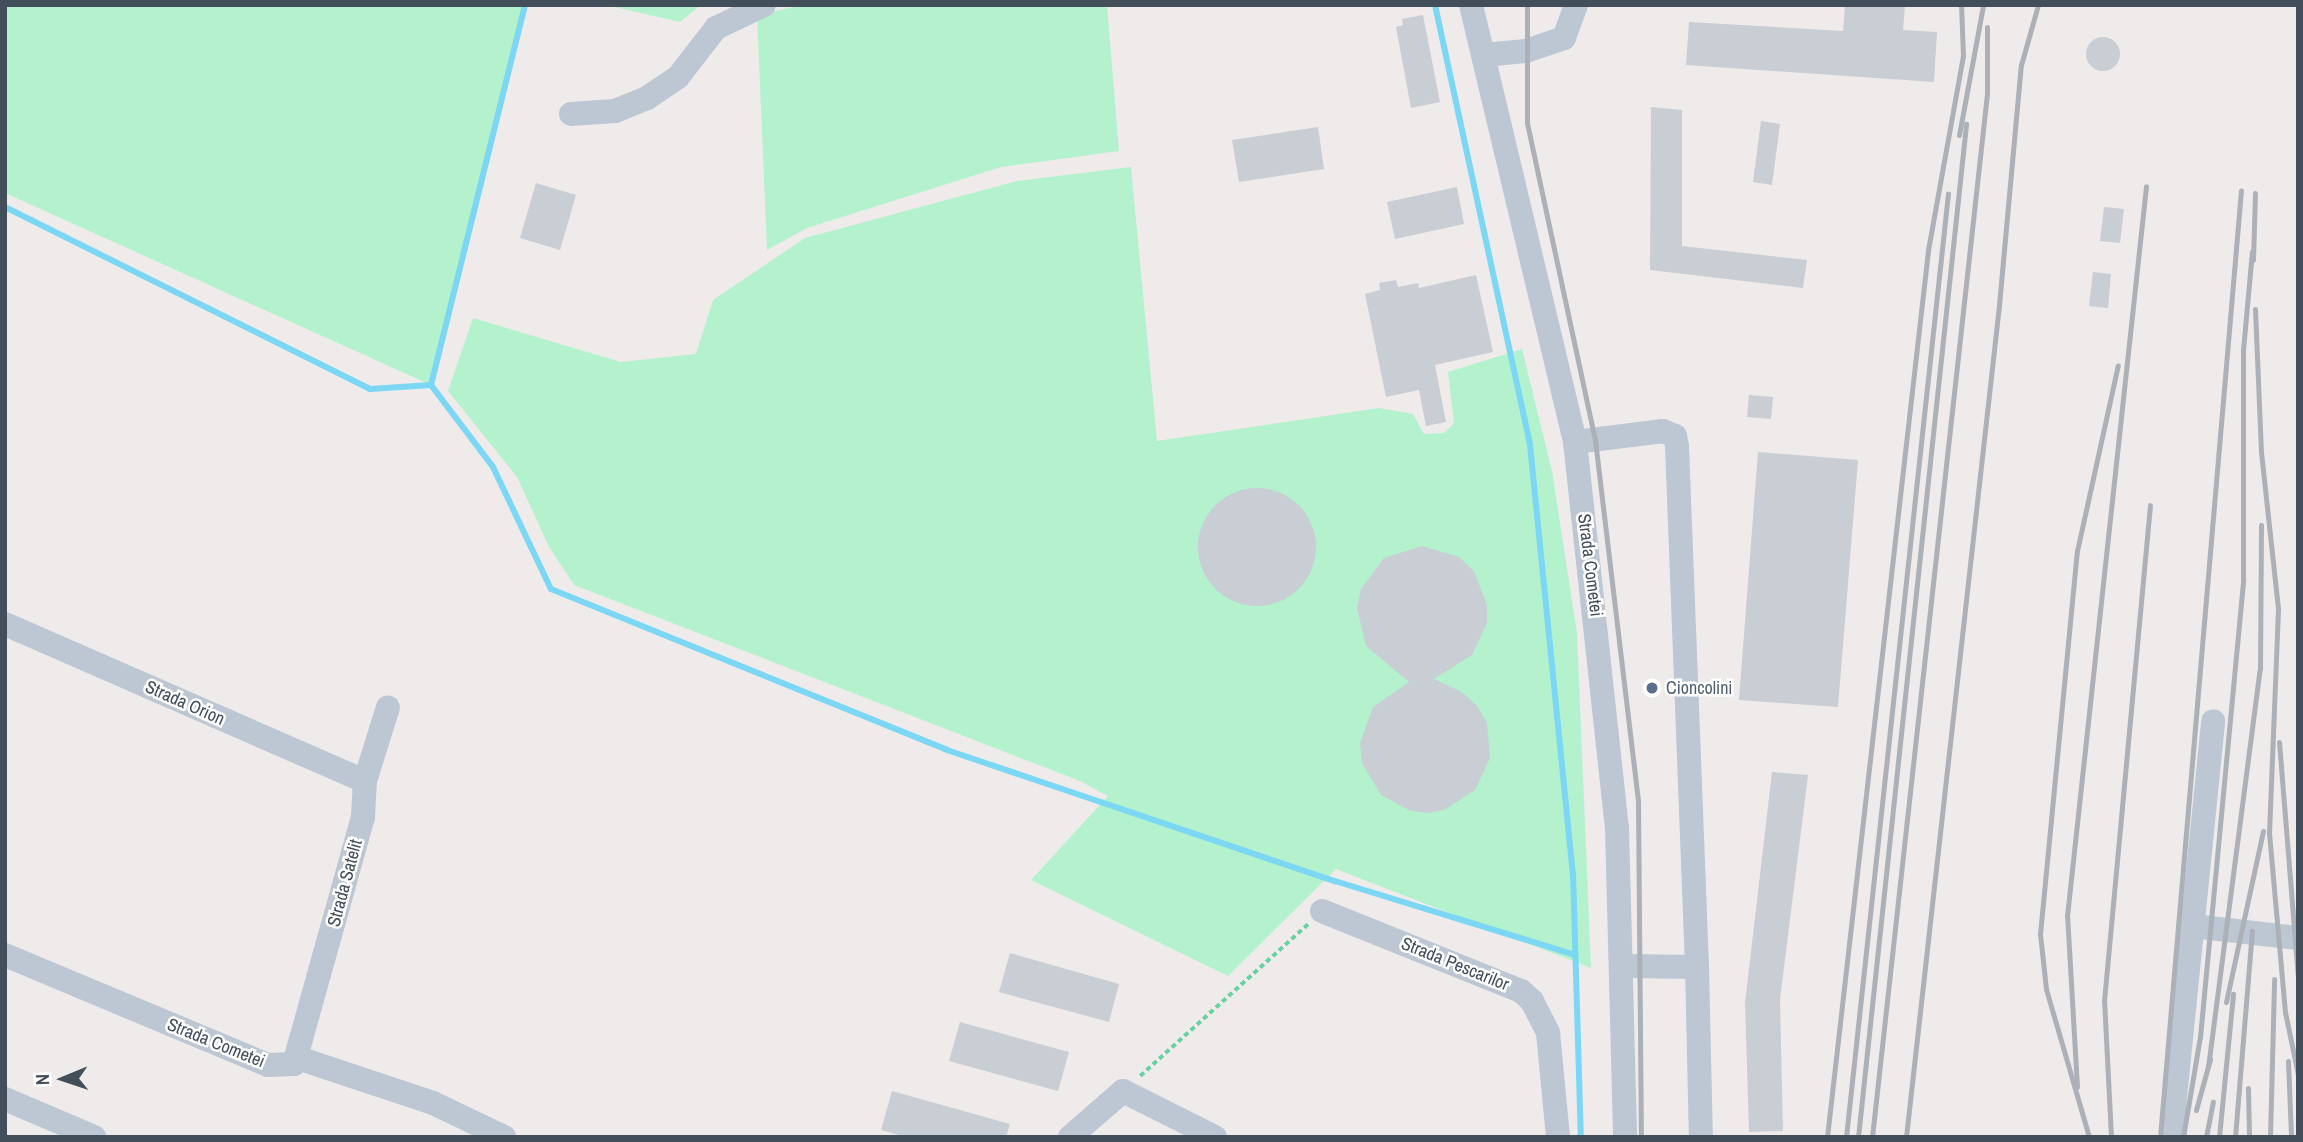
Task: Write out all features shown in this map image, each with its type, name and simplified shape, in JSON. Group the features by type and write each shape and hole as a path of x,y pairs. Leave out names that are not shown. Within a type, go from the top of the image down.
{"street":[{"path":"571,114 615,111 647,98 678,77 716,28 764,5"},
{"name":"Strada Cometei","path":"1471,5 1485,55 1574,442 1605,687 1623,966 1625,1137"},
{"path":"1485,55 1526,51 1564,38 1576,5"},
{"path":"1574,442 1663,431 1675,436 1677,446 1701,1137"},
{"name":"Strada Orion","path":"5,624 365,781"},
{"name":"Strada Satelit","path":"298,1058 363,817 365,781 388,707"},
{"path":"2171,1137 2213,721"},
{"name":"Strada Pescarilor","path":"1322,911 1521,991 1532,1000 1548,1033 1558,1137"},
{"path":"2193,926 2298,937"},
{"name":"Strada Cometei","path":"5,955 268,1065 288,1068 298,1058"},
{"path":"1623,966 1697,967"},
{"path":"298,1058 433,1103 504,1137"},
{"path":"1070,1137 1123,1091 1215,1137"},
{"path":"11,1110 94,1137"}],"path":[{"path":"1123,1091 1322,911"}],"green space":[{"path":"5,5 525,5 431,385 5,193"},
{"path":"606,5 701,5 680,22"},
{"path":"803,5 1107,5 1119,151 1001,167 807,228 767,250 757,15"},
{"path":"1131,167 1157,441 1379,408 1413,414 1424,434 1444,433 1454,423 1448,372 1522,349 1552,471 1577,633 1591,968 1336,869 1228,976 1031,880 1108,796 1080,781 574,585 549,547 517,477 448,391 473,318 621,362 696,354 713,300 805,238 1017,181"}],"building":[{"path":"1845,5 1905,5 1903,30 1937,32 1934,82 1686,65 1689,22 1843,31"},
{"path":"1423,15 1440,102 1411,108 1396,27 1403,25 1402,19"},
{"path":"2103,37 2115,42 2120,54 2115,66 2103,71 2091,66 2086,54 2091,42"},
{"path":"1651,107 1682,110 1682,246 1807,260 1803,288 1650,270"},
{"path":"1761,121 1780,124 1772,185 1753,182"},
{"path":"1318,127 1324,169 1239,182 1232,140"},
{"path":"536,183 576,195 560,250 520,238"},
{"path":"1457,187 1464,224 1395,239 1387,202"},
{"path":"2104,207 2124,209 2120,243 2100,241"},
{"path":"2093,272 2111,274 2108,308 2089,306"},
{"path":"1476,275 1493,352 1435,365 1446,422 1426,426 1419,390 1386,397 1365,294 1380,290 1379,283 1396,280 1398,287 1418,283 1419,288"},
{"path":"1749,395 1773,397 1771,419 1747,417"},
{"path":"1758,452 1858,460 1838,707 1739,700"},
{"path":"1257,488 1280,493 1299,505 1311,524 1316,547 1311,570 1299,589 1280,601 1257,606 1234,601 1215,589 1203,570 1198,547 1203,524 1215,505 1234,493"},
{"path":"1422,546 1459,557 1474,571 1487,605 1487,623 1472,655 1434,679 1462,692 1477,706 1487,723 1490,758 1475,790 1446,809 1429,813 1411,811 1381,795 1362,763 1360,743 1373,707 1409,682 1366,646 1357,608 1361,589 1384,558"},
{"path":"1772,772 1808,775 1780,999 1783,1131 1749,1132 1745,1003"},
{"path":"1010,953 1119,984 1109,1022 999,992"},
{"path":"960,1022 1069,1052 1058,1091 949,1061"},
{"path":"892,1091 1010,1124 1006,1137 906,1137 881,1130"}],"waterway":[{"path":"5,207 370,389 431,385 525,5"},
{"path":"1435,5 1530,445 1573,873 1581,1137"},
{"path":"431,385 493,467 551,589 947,750 1335,881 1575,955"}],"railway":[{"path":"1527,5 1527,123 1595,440 1638,802 1641,1137"},
{"path":"1827,1137 1928,250 1963,56 1961,5"},
{"path":"1959,135 1983,5"},
{"path":"1906,1137 1999,305 2021,65 2038,5"},
{"path":"1872,1137 1987,93 1987,27"},
{"path":"1858,1137 1966,124"},
{"path":"2077,1087 2067,916 2146,186"},
{"path":"2160,1137 2241,190"},
{"path":"2253,260 2255,193"},
{"path":"1846,1137 1948,194"},
{"path":"2183,1137 2200,1037 2243,579 2243,350 2252,251"},
{"path":"2255,309 2261,452 2278,609 2269,833 2285,1012 2298,1075"},
{"path":"2089,1137 2046,989 2040,934 2077,551 2118,365"},
{"path":"2111,1137 2104,1001 2150,505"},
{"path":"2208,1067 2260,669 2261,525"},
{"path":"2279,742 2298,976"},
{"path":"2226,1002 2263,831"},
{"path":"2235,1137 2252,931"},
{"path":"2270,1137 2274,979"},
{"path":"2219,1137 2233,994"},
{"path":"2196,1110 2210,1059"},
{"path":"2288,1061 2291,1137"},
{"path":"2248,1088 2249,1137"},
{"path":"2206,1137 2213,1102"}],"place":[{"name":"Cioncolini","path":"1652,688"}]}
